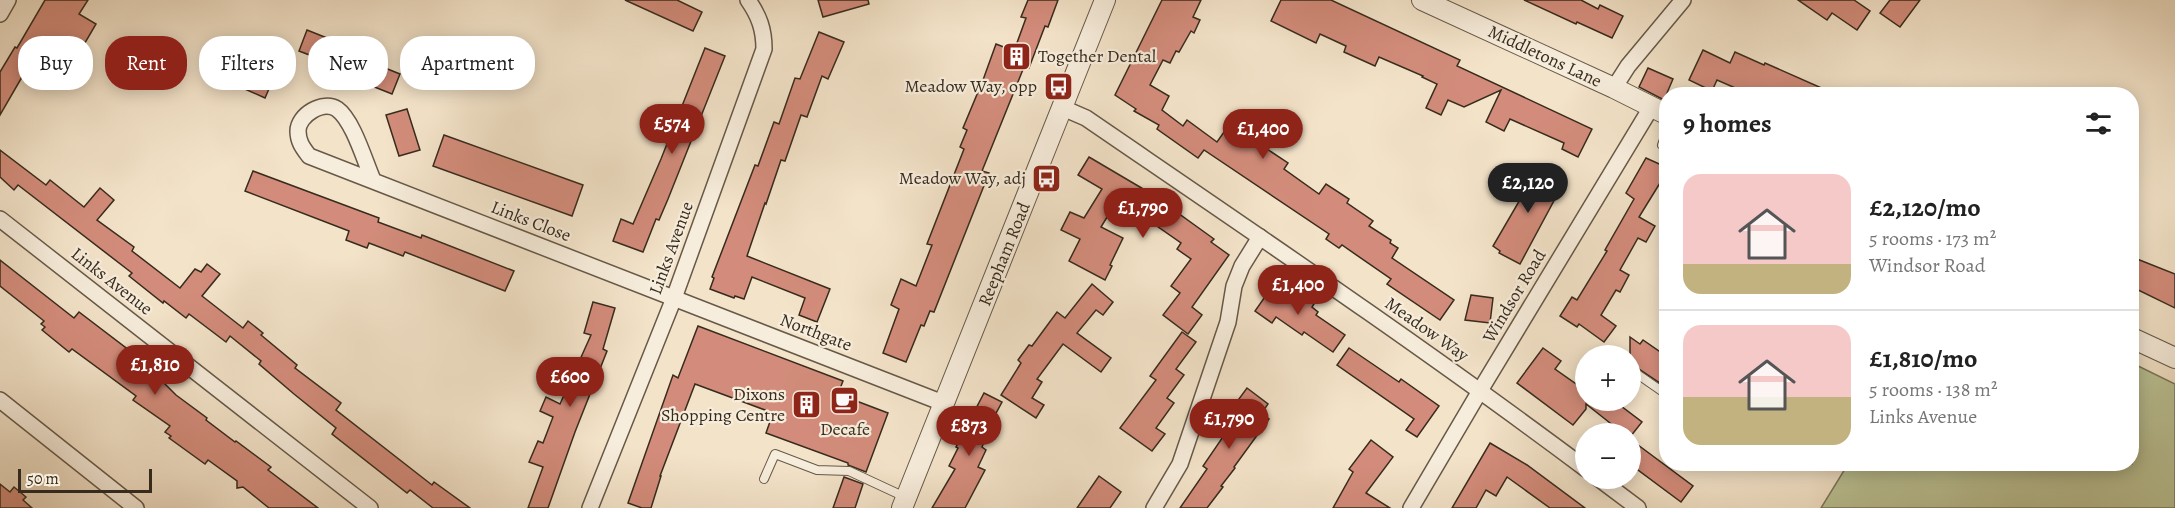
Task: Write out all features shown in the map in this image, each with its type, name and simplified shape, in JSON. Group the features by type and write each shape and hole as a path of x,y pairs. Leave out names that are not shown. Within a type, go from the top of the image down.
{"street":[{"path":"0,14 8,0"},
{"name":"Links Avenue","path":"590,508 674,298 764,49 764,30 756,11 748,0"},
{"name":"Reepham Road","path":"904,503 1105,0"},
{"name":"Middletons Lane","path":"1422,0 1659,110"},
{"path":"1614,88 1628,66 1683,0"},
{"name":"Links Close","path":"373,180 346,118 335,108 322,106 302,120 298,129 300,144 309,156 674,298"},
{"name":"Meadow Way","path":"1063,108 1086,118 1260,237 1480,390 1575,461"},
{"name":"Windsor Road","path":"1412,508 1480,390 1659,110"},
{"name":"Links Avenue","path":"0,219 370,508"},
{"path":"1154,508 1180,464 1228,322 1234,286 1242,266 1260,237"},
{"name":"Northgate","path":"674,298 943,403"},
{"path":"2139,341 2175,358"},
{"path":"0,400 136,508"},
{"path":"1613,489 1638,508"}],"lane":[{"path":"1641,377 1659,389"},
{"path":"764,479 775,454 817,470 849,471 904,503"}],"green space":[{"path":"2139,366 2175,384 2175,508 1821,508 1844,471 2139,471"}],"building":[{"path":"45,0 88,0 79,14 96,24 89,36 24,36"},
{"path":"625,0 677,0 702,12 693,31"},
{"path":"818,0 868,0 869,4 823,17"},
{"path":"1028,0 1058,0 1029,68 1024,67 982,171 989,173 934,312 930,311 924,326 921,325 906,362 883,353 899,309 891,305 901,279 916,286 932,245 927,244 964,149 960,147 967,130 963,128 996,44 1014,51 1026,18 1021,17"},
{"path":"1162,0 1201,0 1193,17 1200,20 1194,33 1191,31 1170,63 1163,60 1150,85 1169,96 1162,110 1183,126 1187,120 1217,142 1229,125 1266,151 1267,149 1288,163 1284,169 1319,194 1326,184 1349,199 1347,203 1373,221 1369,226 1391,240 1390,243 1398,248 1392,258 1454,300 1440,320 1387,284 1391,279 1342,245 1339,248 1326,239 1329,234 1204,150 1198,158 1157,129 1159,125 1134,111 1136,109 1115,95"},
{"path":"1281,0 1331,0 1460,60 1457,66 1592,129 1578,157 1562,149 1564,143 1510,119 1504,131 1486,122 1501,90 1464,107 1448,100 1441,115 1426,108 1437,84 1423,76 1379,57 1375,66 1344,52 1346,46 1320,34 1316,43 1271,21"},
{"path":"1524,0 1581,0 1598,9 1600,5 1623,16 1612,38"},
{"path":"1798,0 1854,0 1870,11 1857,30 1832,13 1827,20"},
{"path":"1890,0 1920,0 1900,27 1880,13"},
{"path":"307,30 322,36 308,36 308,54 299,51"},
{"path":"819,32 844,42 828,79 822,76 807,117 801,115 785,161 781,160 747,256 830,289 817,322 799,315 805,298 752,277 744,299 735,296 734,298 710,289 714,278 712,277 755,165 758,166 774,122 779,124 795,78 800,79"},
{"path":"18,46 18,84 0,115 0,72 15,47"},
{"path":"705,48 725,56 659,220 656,219 643,252 613,241 621,219 633,224"},
{"path":"1703,50 1730,63 1735,52 1819,87 1733,87 1717,80 1714,87 1704,87 1689,80"},
{"path":"1648,68 1673,79 1670,87 1659,87 1659,97 1639,87"},
{"path":"388,69 400,74 392,94 382,90 388,90"},
{"path":"247,90 268,90 265,98"},
{"path":"407,109 420,150 399,156 386,115"},
{"path":"444,135 583,185 572,216 433,166"},
{"path":"0,150 46,185 50,180 84,207 100,188 114,200 97,220 134,247 132,251 180,288 195,269 201,272 207,264 220,274 202,296 243,328 248,321 297,365 295,368 341,403 336,410 432,485 434,482 470,508 433,508 410,490 407,493 332,434 336,428 259,364 261,361 230,336 226,342 189,314 186,318 164,301 163,303 129,276 132,273 18,185 14,190 0,177"},
{"path":"1089,157 1150,193 1214,239 1211,242 1229,255 1192,307 1202,315 1188,334 1163,315 1180,293 1171,286 1191,259 1177,249 1181,243 1118,199 1101,227 1123,238 1105,280 1069,261 1080,239 1061,230 1070,212 1084,218 1102,189 1078,175"},
{"path":"1646,158 1659,164 1659,185 1639,217 1655,226 1646,242 1638,238 1620,270 1629,275 1620,292 1616,290 1601,315 1616,326 1604,342 1579,324 1577,327 1560,316 1572,297 1577,300 1607,251 1605,250 1634,199 1626,193"},
{"path":"1532,165 1564,182 1520,264 1499,253 1500,251 1493,246 1521,198 1517,196"},
{"path":"253,171 379,218 378,222 421,238 422,235 514,271 505,291 405,252 403,256 369,243 367,248 346,240 349,231 245,191"},
{"path":"0,260 74,318 79,312 134,354 131,358 207,418 206,420 271,467 268,470 318,508 269,508 243,487 237,488 237,481 208,460 205,464 169,438 171,436 165,432 170,426 133,400 136,396 72,349 69,352 42,330 45,327 41,324 44,321 0,286"},
{"path":"2139,260 2175,274 2175,308 2139,290"},
{"path":"1276,281 1314,304 1312,307 1318,312 1316,315 1345,335 1333,352 1304,332 1302,335 1276,317 1272,323 1255,311"},
{"path":"1092,284 1113,302 1103,315 1096,310 1077,333 1111,358 1101,372 1063,344 1037,379 1042,382 1032,398 1044,405 1036,418 1001,395 1021,363 1018,360 1029,345 1032,346 1057,312 1065,318"},
{"path":"1471,295 1493,298 1490,323 1465,320"},
{"path":"593,302 615,308 603,349 607,351 548,508 528,508 543,467 529,462 538,441 543,443 553,417 540,411 546,397 560,404 591,335 584,333"},
{"name":"Dixons Shopping Centre","path":"698,326 843,381 838,394 888,413 866,472 848,463 766,433 773,413 695,384 660,476 651,508 642,508 628,503 673,375 678,378"},
{"path":"1182,332 1196,342 1176,369 1184,375 1167,398 1174,403 1156,428 1165,434 1152,451 1120,428 1156,380 1150,376"},
{"path":"1630,337 1640,344 1643,340 1659,351 1659,382 1641,370 1641,345 1630,345"},
{"path":"1349,348 1399,382 1401,379 1439,406 1417,437 1406,430 1414,419 1337,365"},
{"path":"1543,348 1561,361 1555,369 1575,383 1575,411 1584,411 1573,425 1517,383"},
{"path":"1247,388 1268,404 1261,414 1269,419 1207,508 1180,508 1207,469 1203,466 1240,412 1233,407"},
{"path":"984,393 1002,402 986,432 988,433 982,447 986,450 978,467 985,470 965,508 932,508 955,469 949,466 958,448 956,447"},
{"path":"1595,411 1628,411 1642,422 1641,423 1610,423"},
{"path":"1371,440 1393,457 1366,493 1390,508 1333,508 1353,472 1349,469"},
{"path":"1490,443 1527,465 1585,508 1550,508 1507,477 1496,496 1486,490 1476,508 1452,508"},
{"path":"1641,447 1659,461 1659,471 1673,471 1693,486 1681,502 1641,472"},
{"path":"1099,476 1121,492 1110,508 1077,508"},
{"path":"844,477 863,484 855,508 833,508"},
{"path":"0,484 10,492 14,487 26,497 23,500 32,508 0,508"}],"place":[{"name":"Together Dental","path":"1017,56"},
{"name":"Meadow Way, opp","path":"1058,86"},
{"name":"Meadow Way, adj","path":"1047,178"},
{"name":"Decafe","path":"845,400"},
{"name":"Dixons Shopping Centre","path":"806,404"}]}
